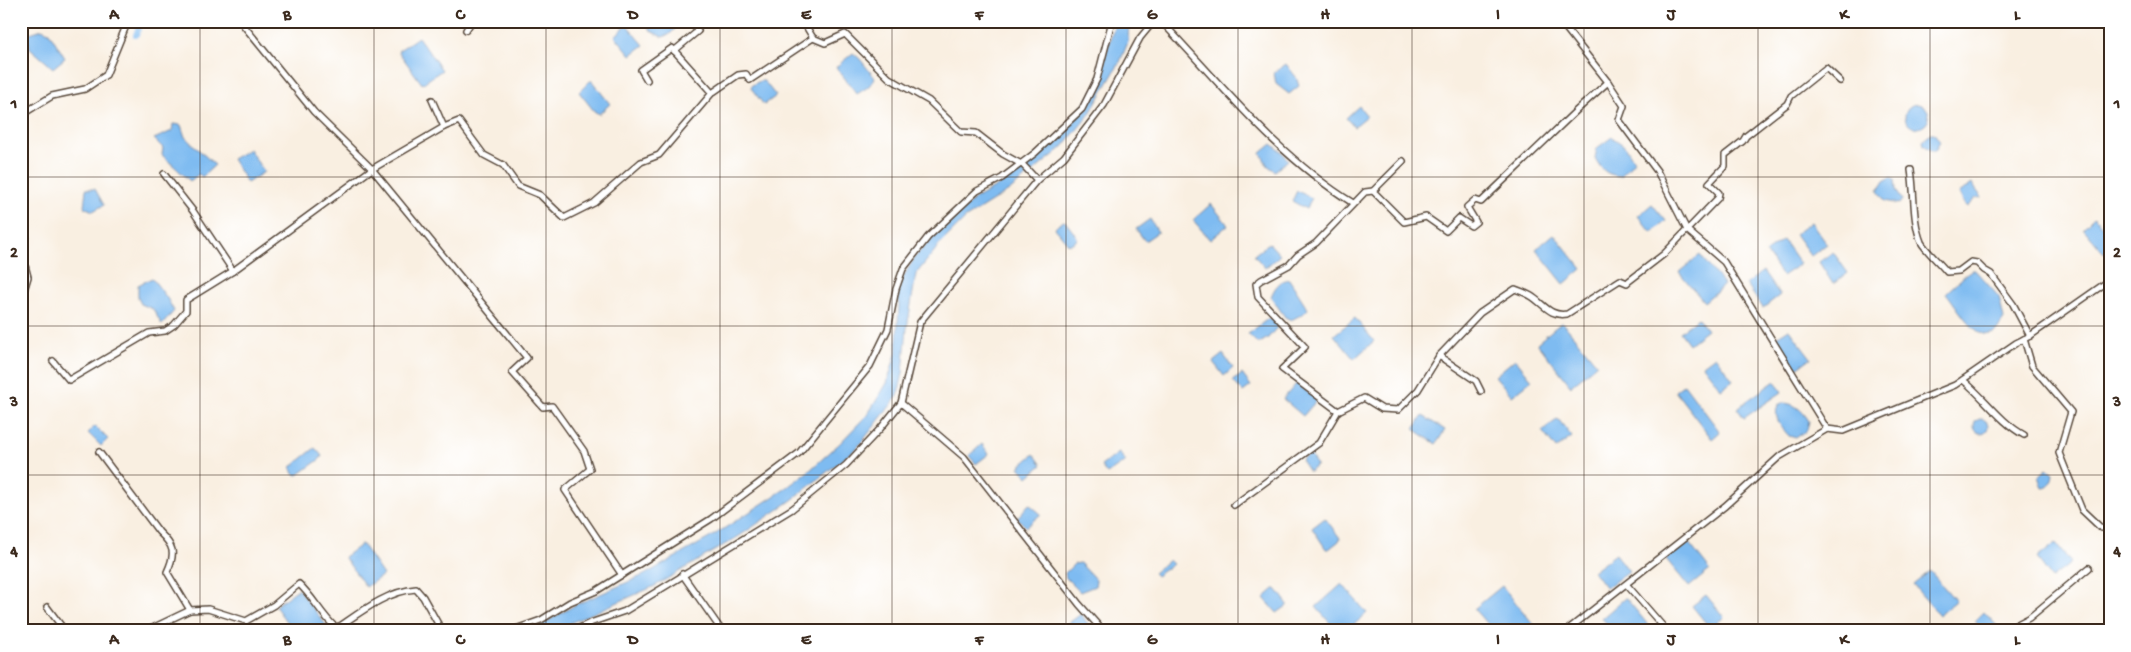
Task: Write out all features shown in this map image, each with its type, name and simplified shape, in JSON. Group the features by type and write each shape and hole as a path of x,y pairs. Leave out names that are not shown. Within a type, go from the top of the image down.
{"street":[{"path":"21,115 52,96 85,89 106,75 128,21"},
{"path":"240,21 314,112 372,169 527,358 512,372 543,407 552,406 584,451 590,469 565,490 622,575"},
{"path":"466,30 472,21"},
{"path":"674,51 698,31 690,21"},
{"path":"802,21 813,38 825,43 845,34 889,78 929,102 961,132 976,132 1003,154 1022,165 1037,180"},
{"path":"510,631 541,620 570,602 596,591 622,575 711,519 799,453 870,366 888,329 896,289 903,269 928,237 978,191 1022,165 1082,109 1097,79 1112,21"},
{"path":"573,631 590,622 625,611 682,574 792,509 846,465 870,441 901,403 920,322 1019,200 1037,180 1064,157 1104,105 1140,38 1154,21"},
{"path":"1161,21 1256,125 1325,186 1353,203"},
{"path":"1560,21 1608,82 1624,106 1619,120 1658,171 1687,230 1724,262 1827,429"},
{"path":"53,361 69,380 149,333 164,330 174,325 186,311 186,300 233,271 372,169 459,121 484,155 504,165 518,186 540,195 564,218 594,203 641,162 659,155 712,93 738,75 746,74 750,80 813,38"},
{"path":"647,80 641,70 672,48 712,93"},
{"path":"1234,505 1319,443 1338,411 1364,398 1382,409 1398,410 1418,390 1439,356 1480,313 1515,290 1530,295 1551,313 1559,316 1567,314 1620,280 1629,281 1664,254 1718,198 1719,193 1709,183 1725,166 1725,155 1743,142 1746,136 1787,104 1791,96 1826,68 1840,82"},
{"path":"1374,191 1404,222 1426,217 1446,230 1459,218 1471,226 1476,222 1467,207 1475,200 1481,202 1608,82"},
{"path":"432,100 444,128"},
{"path":"1338,411 1282,369 1305,347 1258,297 1256,284 1289,265 1298,255 1316,243 1353,203 1365,192 1374,191 1403,161"},
{"path":"1911,170 1915,197 1914,211 1921,243 1947,272 1959,271 1971,262 1991,274 2013,304 2030,336"},
{"path":"164,174 193,211 233,271"},
{"path":"21,216 26,233 22,254 28,277 21,300"},
{"path":"1566,631 1627,585 1725,506 1779,456 1827,429 1843,431 1955,385 2110,280"},
{"path":"2024,339 2032,366 2071,412 2059,453 2082,510 2101,528 2110,527"},
{"path":"1439,356 1476,381 1481,391"},
{"path":"1963,380 1980,394 2012,429 2024,435"},
{"path":"901,403 964,457 1102,631"},
{"path":"99,452 159,532 169,542 173,560 167,572 190,610"},
{"path":"2004,631 2029,618 2089,568"},
{"path":"682,574 722,631"},
{"path":"146,631 190,610 208,609 246,621 274,605 299,584 307,592 323,616 335,627 340,626 378,602 416,589 424,597 442,631"},
{"path":"1627,585 1667,631"},
{"path":"47,607 65,631"}],"water":[{"path":"644,21 677,21 677,27 669,35 662,37 651,31"},
{"path":"1116,21 1129,21 1128,42 1120,62 1089,115 1062,148 1009,191 966,218 941,243 916,274 907,328 903,373 898,396 857,448 792,500 741,535 655,586 552,631 525,631 537,627 575,605 644,575 711,537 785,489 839,444 868,414 887,383 896,354 899,305 896,289 915,257 933,236 976,198 1018,172 1066,131 1095,88"},
{"path":"627,25 644,45 631,55 615,36"},
{"path":"42,29 49,32 65,58 53,68 30,48 27,34"},
{"path":"418,37 442,70 422,84 398,51"},
{"path":"853,53 875,78 868,87 857,94 836,67"},
{"path":"1286,64 1296,77 1299,86 1289,94 1276,84 1274,73"},
{"path":"592,81 610,104 599,114 594,111 579,92"},
{"path":"764,81 776,96 764,105 751,88 752,85"},
{"path":"1917,104 1922,105 1928,111 1928,121 1922,127 1917,128 1912,127 1906,121 1905,116 1906,111 1912,105"},
{"path":"1359,106 1367,116 1354,127 1346,118"},
{"path":"173,124 181,125 185,137 215,165 202,177 199,174 190,181 162,155 163,148 154,139 172,131"},
{"path":"1930,133 1934,133 1940,142 1935,151 1924,145 1923,141"},
{"path":"1612,137 1626,147 1634,161 1621,176 1605,172 1595,158 1597,148"},
{"path":"1272,144 1288,160 1275,171 1267,165 1261,153"},
{"path":"249,149 264,172 247,183 232,159"},
{"path":"1891,177 1895,180 1896,190 1902,200 1899,204 1885,201 1878,191 1884,181"},
{"path":"1972,184 1982,198 1976,198 1967,207 1959,193"},
{"path":"86,189 95,189 104,205 93,211 84,207"},
{"path":"1297,191 1312,198 1306,209 1292,201"},
{"path":"1211,204 1228,225 1210,240 1193,220"},
{"path":"1652,204 1666,221 1652,233 1638,216"},
{"path":"2094,217 2110,235 2110,248 2104,253 2083,228"},
{"path":"1150,219 1158,232 1145,241 1136,229"},
{"path":"1065,221 1077,237 1077,240 1069,245 1055,228"},
{"path":"1811,222 1827,244 1811,256 1795,234"},
{"path":"1554,234 1582,269 1564,284 1536,249"},
{"path":"1783,240 1800,264 1782,276 1766,252"},
{"path":"1269,243 1280,255 1265,268 1254,255"},
{"path":"1833,252 1848,273 1833,284 1819,262"},
{"path":"1700,255 1724,285 1704,302 1679,272"},
{"path":"1971,270 1975,270 1999,297 2004,319 1995,332 1988,335 1981,333 1967,322 1946,293"},
{"path":"1763,271 1780,295 1763,308 1746,284"},
{"path":"152,278 174,311 162,325 153,309 141,304 138,298 138,285"},
{"path":"1289,279 1308,309 1291,320 1285,317 1271,297 1277,285"},
{"path":"1269,318 1279,325 1268,338 1258,344 1248,334"},
{"path":"1355,318 1374,341 1354,359 1334,335"},
{"path":"1698,318 1707,330 1689,344 1680,332"},
{"path":"1562,322 1597,364 1571,386 1537,343"},
{"path":"1789,329 1811,358 1797,368 1775,338"},
{"path":"1223,354 1233,368 1224,376 1213,362"},
{"path":"1715,356 1733,380 1721,389 1703,365"},
{"path":"1515,359 1532,380 1512,396 1495,376"},
{"path":"1242,374 1251,386 1243,392 1233,381"},
{"path":"1775,381 1782,392 1744,418 1737,408"},
{"path":"1297,383 1317,400 1303,416 1283,399"},
{"path":"1684,384 1720,432 1712,439 1675,391"},
{"path":"1782,403 1791,404 1798,408 1809,421 1807,430 1796,438 1789,436 1777,418 1778,405"},
{"path":"1423,416 1445,430 1436,444 1414,429"},
{"path":"1558,419 1572,437 1556,449 1542,431"},
{"path":"1978,419 1984,419 1988,426 1984,433 1978,433 1974,429 1974,423"},
{"path":"95,426 108,439 101,446 88,433"},
{"path":"982,444 989,454 976,464 969,456"},
{"path":"315,448 322,456 320,459 298,475 294,474 291,467"},
{"path":"1119,453 1126,461 1107,474 1101,466"},
{"path":"1034,454 1042,465 1028,477 1019,467"},
{"path":"1309,454 1317,465 1309,472 1301,460"},
{"path":"2047,469 2053,474 2052,479 2046,488 2043,488 2039,476"},
{"path":"1029,504 1041,514 1026,527 1017,518"},
{"path":"1325,518 1340,538 1329,549 1326,549 1312,528"},
{"path":"1688,542 1710,570 1689,587 1666,559"},
{"path":"2056,543 2071,563 2052,578 2037,558"},
{"path":"362,544 383,575 366,587 344,557"},
{"path":"1616,554 1629,571 1606,588 1593,571"},
{"path":"1169,560 1173,564 1156,576 1153,573"},
{"path":"1080,563 1096,580 1095,586 1080,592 1066,578 1065,573 1074,564"},
{"path":"1930,571 1956,601 1939,615 1913,585"},
{"path":"1342,584 1367,613 1347,631 1337,631 1316,607"},
{"path":"1502,586 1539,631 1493,631 1474,609"},
{"path":"298,589 326,625 318,631 293,631 275,606"},
{"path":"1274,589 1287,603 1287,606 1277,613 1264,598"},
{"path":"1706,595 1724,617 1710,628 1692,606"},
{"path":"1625,598 1653,631 1613,631 1602,618"},
{"path":"1984,612 1998,627 1995,631 1984,631 1975,621"},
{"path":"1081,614 1093,631 1070,631 1066,625"}],"waterway":[{"path":"136,35 141,21"}]}
